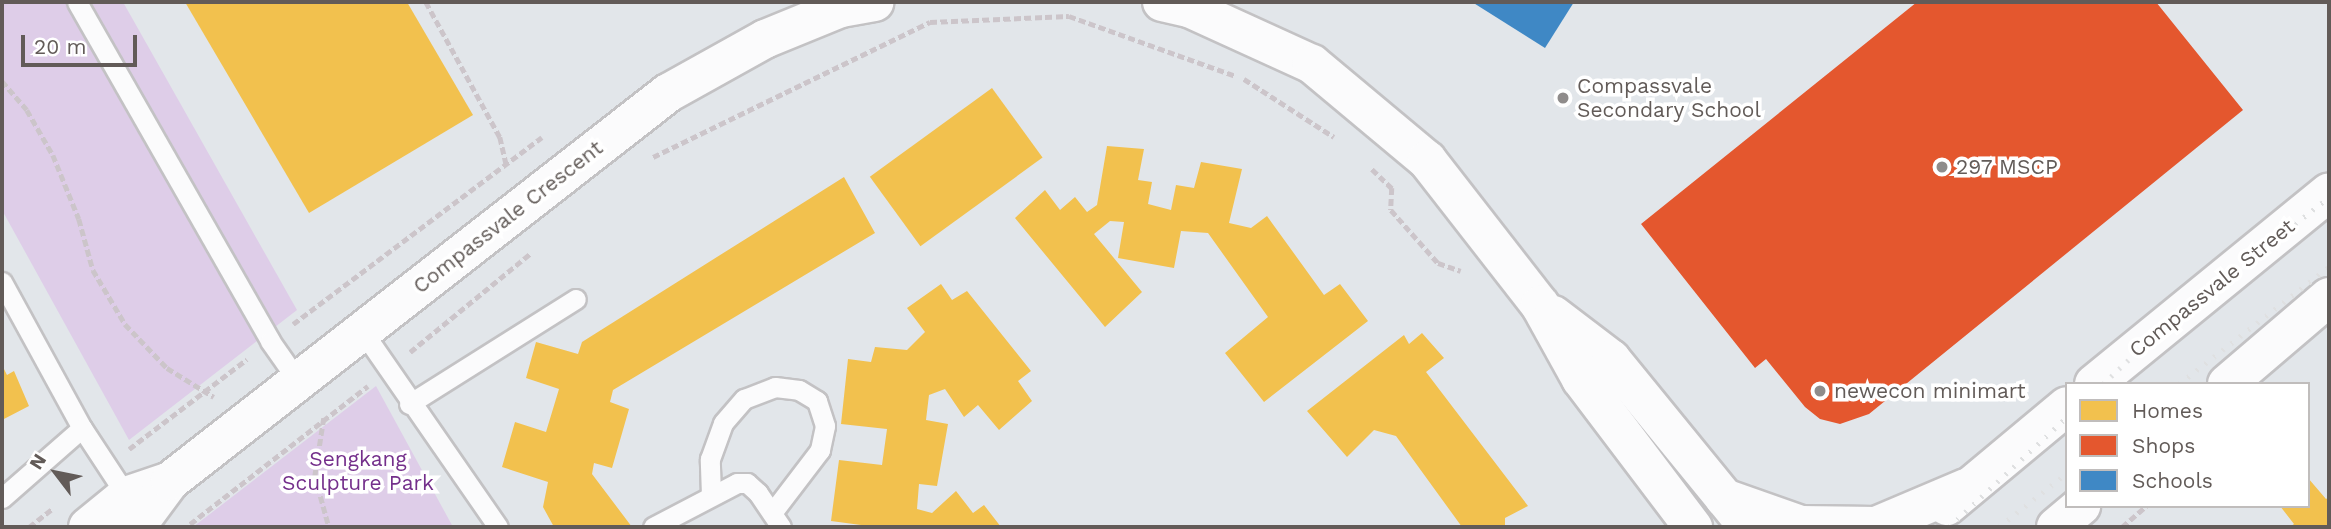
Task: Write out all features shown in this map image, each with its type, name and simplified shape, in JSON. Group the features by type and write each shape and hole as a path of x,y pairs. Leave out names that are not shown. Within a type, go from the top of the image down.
{"street":[{"name":"Compassvale Crescent","path":"88,527 136,514 170,481 251,416 363,332 668,93 765,39 841,8 874,2"},
{"path":"1162,2 1189,8 1312,64 1374,112 1427,160 1540,305 1581,379 1693,527"},
{"name":"Compassvale Street","path":"2096,382 2329,192"},
{"path":"2229,382 2329,297"},
{"path":"1540,305 1611,359 1748,527"},
{"path":"1926,527 1966,488 2065,408"},
{"path":"1724,498 1801,525 1876,526 1966,488"},
{"path":"2056,527 2079,508"}],"lane":[{"path":"77,2 270,341 298,380"},
{"path":"2,282 82,428 136,514"},
{"path":"409,404 576,299"},
{"path":"363,332 409,404 498,527"},
{"path":"653,527 737,483 747,483 777,520 820,450 825,426 817,401 799,390 775,387 744,399 723,423 710,458 711,495"},
{"path":"2,498 82,428"}],"path":[{"path":"426,2 500,137 506,164"},
{"path":"641,163 930,22 1069,16 1241,78 1336,139"},
{"path":"2,81 27,110 52,155 79,219 93,270 125,324 167,368 251,416"},
{"path":"1365,162 1392,188 1391,210 1438,263 1461,270 1470,281"},
{"path":"186,527 324,417 388,371 536,250"},
{"path":"324,417 315,476 329,527"},
{"path":"2122,527 2144,508"}],"green space":[{"path":"2,2 123,2 297,310 129,440 2,210"},
{"name":"Sengkang Sculpture Park","path":"376,386 453,527 193,527"}],"building: Homes":[{"path":"185,2 407,2 473,115 309,213"},
{"path":"992,88 1043,158 920,246 870,177"},
{"path":"1107,146 1144,149 1138,180 1152,182 1148,204 1171,210 1176,185 1194,188 1201,162 1242,169 1229,223 1251,228 1267,216 1324,295 1340,284 1368,321 1264,402 1225,353 1268,317 1208,233 1181,231 1174,268 1118,258 1124,222 1110,221 1094,234 1142,292 1105,327 1015,218 1045,190 1060,210 1075,197 1087,212 1097,205"},
{"path":"844,177 875,233 613,390 610,402 629,409 612,468 594,463 592,474 632,527 554,527 543,507 548,482 502,467 515,422 546,432 559,389 526,378 536,342 578,354 582,342"},
{"path":"941,284 952,300 967,291 1031,371 1018,381 1032,401 999,430 978,405 964,417 945,389 929,395 926,420 948,424 937,486 919,484 917,509 932,513 956,491 973,513 984,505 1001,527 876,527 831,521 839,460 882,465 887,429 841,424 848,359 871,362 875,347 907,350 925,332 907,308"},
{"path":"1422,333 1444,358 1426,372 1528,506 1505,518 1505,527 1462,527 1396,436 1374,430 1347,457 1307,411 1404,335 1409,344"},
{"path":"2,365 7,375 14,371 29,406 2,420"},
{"path":"2310,480 2326,499 2329,497 2329,527 2290,527 2294,524 2282,508 2310,508"}],"building: Shops":[{"name":"297 MSCP","path":"1917,2 2156,2 2243,110 1869,414 1840,424 1820,419 1805,407 1766,359 1755,368 1641,224"}],"building: Schools":[{"path":"1472,2 1574,2 1545,48"}],"railway":[{"path":"2105,382 2157,333 2329,197"},
{"path":"2182,382 2329,267"},
{"path":"1949,527 2065,419"},
{"path":"1999,527 2065,475"}],"place":[{"name":"Compassvale Secondary School","path":"1563,98"},
{"name":"297 MSCP","path":"1942,167"},
{"name":"newecon minimart","path":"1820,391"}]}
